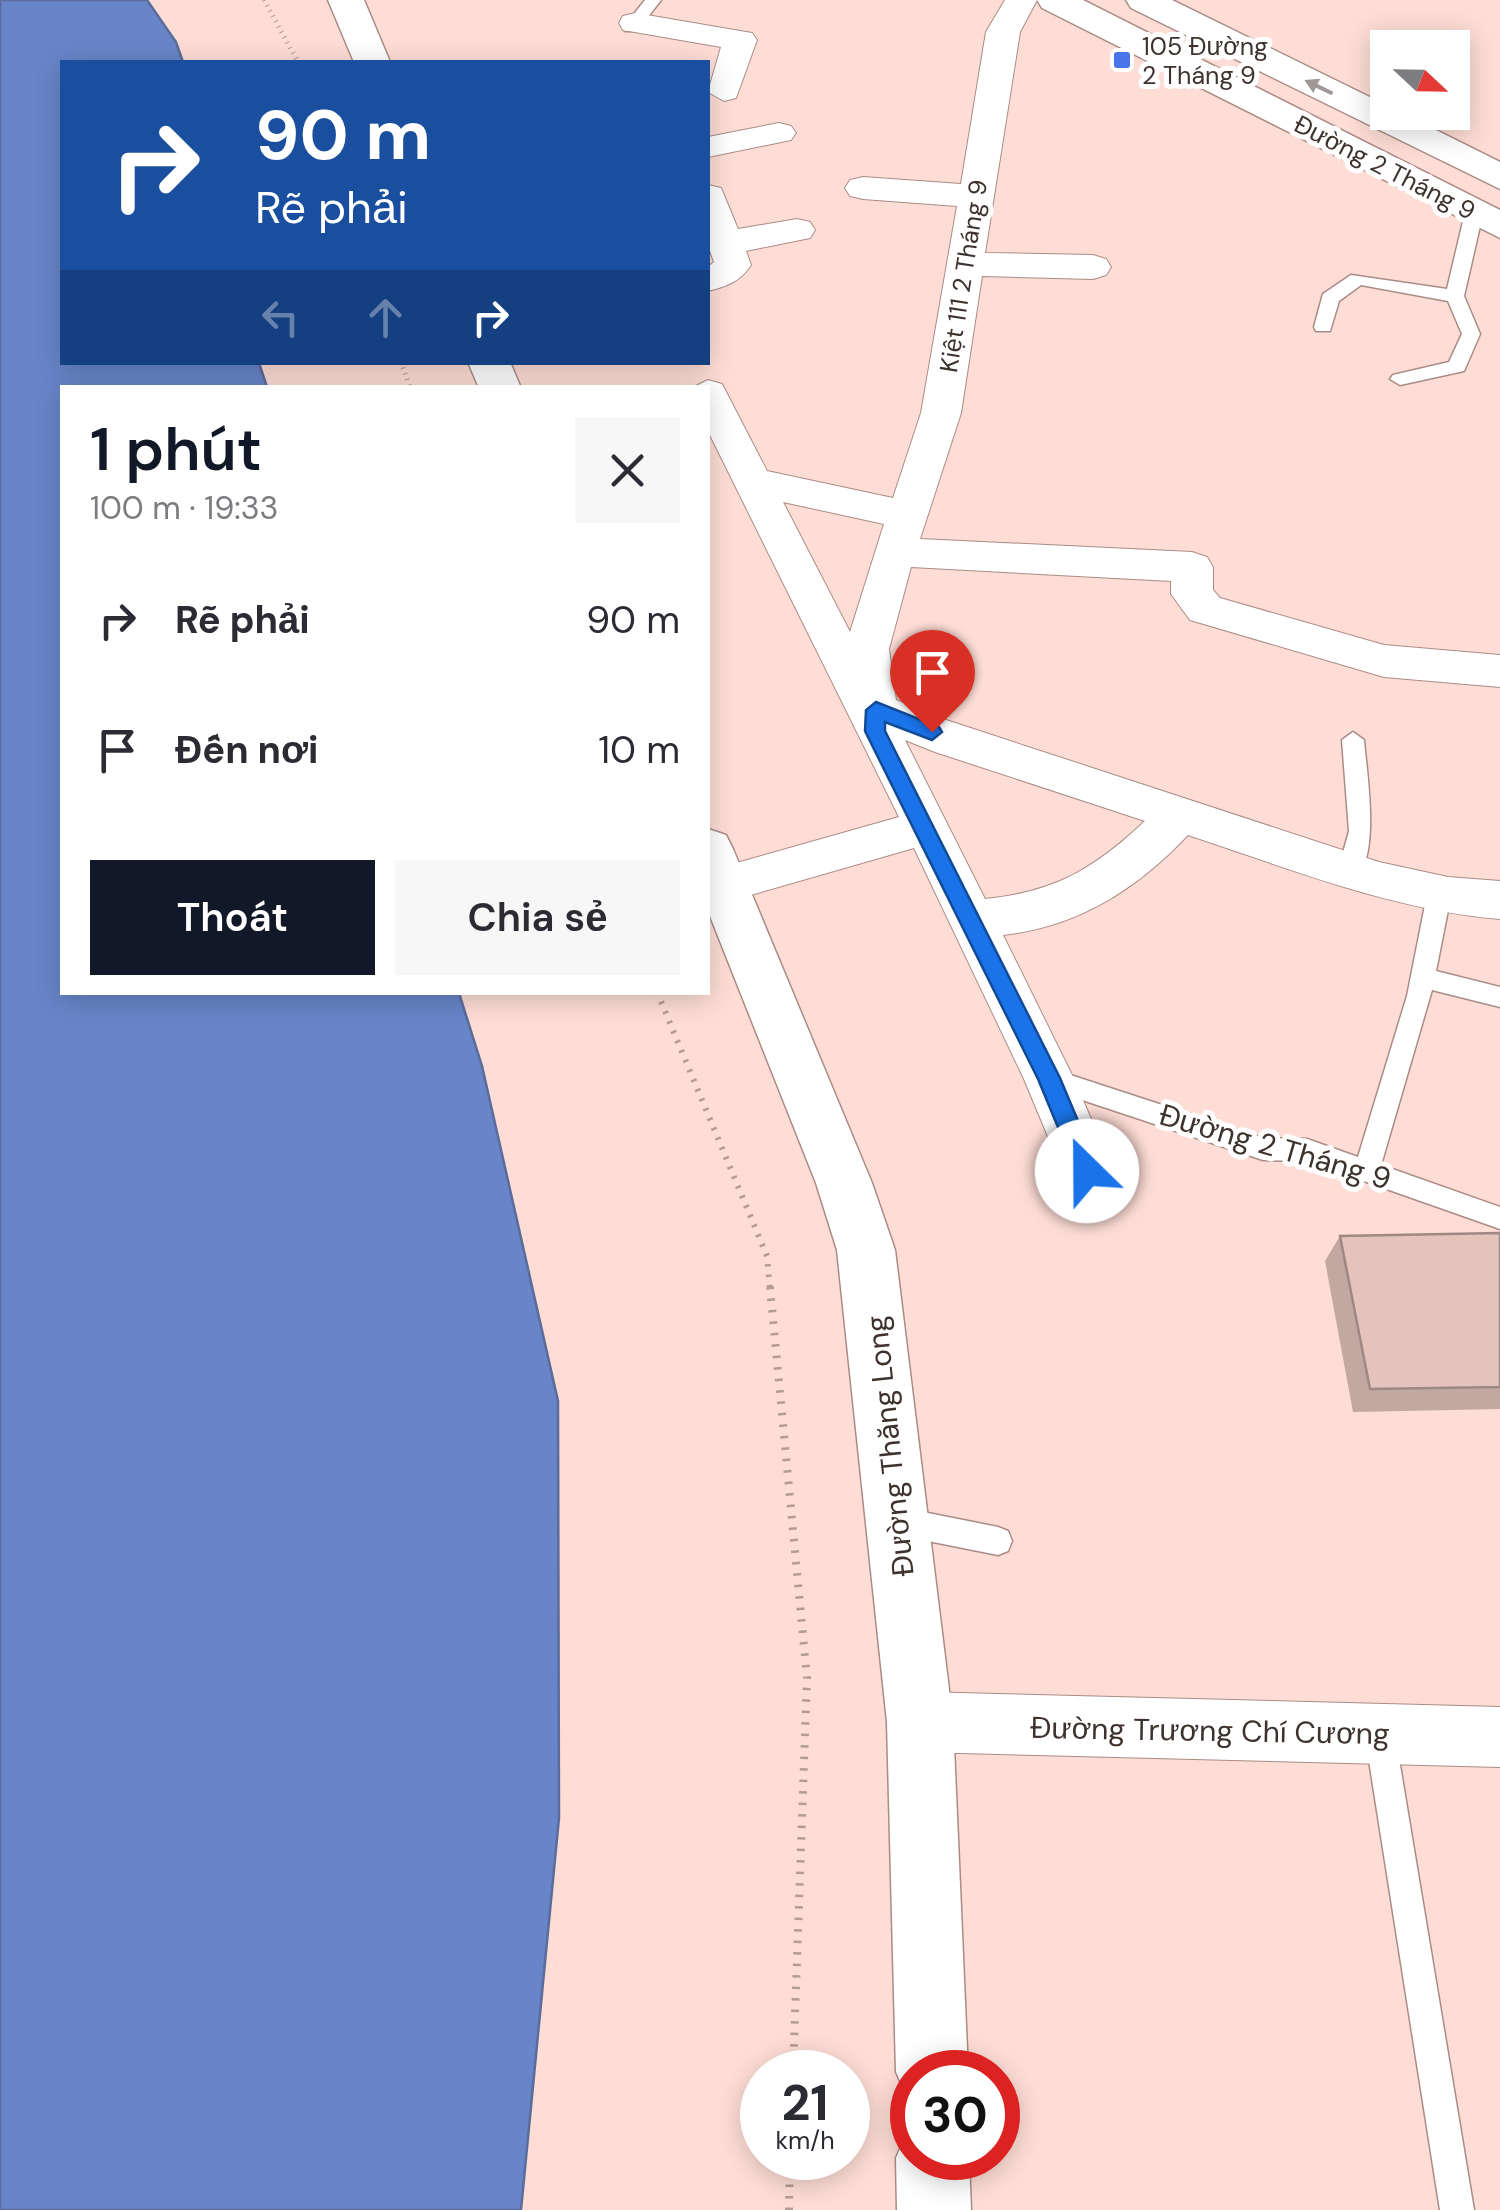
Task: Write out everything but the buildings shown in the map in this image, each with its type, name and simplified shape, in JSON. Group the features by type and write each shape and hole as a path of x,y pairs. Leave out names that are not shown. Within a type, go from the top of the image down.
{"main road":[{"path":"346,0 371,60"},
{"name":"Đường 2 Tháng 9","path":"1055,0 1487,220"},
{"name":"Đường 2 Tháng 9","path":"1144,0 1500,176"},
{"name":"Đường Thăng Long","path":"715,867 844,1182 866,1250 920,1722 931,2050"},
{"path":"933,2180 934,2210"}],"street":[{"name":"Kiệt 111 2 Tháng 9","path":"888,722 868,648 941,413 1003,32 1022,0"},
{"path":"633,13 646,60"},
{"path":"633,13 740,40 724,92"},
{"path":"710,147 779,133"},
{"path":"863,188 976,196"},
{"path":"710,201 734,265 710,278"},
{"path":"726,243 798,230"},
{"path":"966,264 1093,267"},
{"path":"710,398 751,482 888,722 926,826 1049,1078 1087,1171"},
{"path":"751,482 901,534 1192,567 1192,594 1205,609 1384,661 1500,670"},
{"path":"888,722 944,673"},
{"path":"888,722 1350,870 1439,894 1500,900"},
{"path":"971,919 1039,911 1072,899 1116,873 1180,816"},
{"path":"715,867 926,826"},
{"name":"Đường Trương Chí Cương","path":"920,1722 1500,1737"}],"lane":[{"path":"1400,378 1456,366 1471,334 1455,296 1487,220"},
{"path":"1323,327 1330,298 1358,280 1455,296"},
{"path":"1350,870 1360,832 1353,740"},
{"path":"1366,1171 1422,978 1439,894"},
{"path":"1422,978 1500,996"},
{"name":"Đường 2 Tháng 9","path":"1049,1078 1264,1149 1307,1150 1500,1218"},
{"path":"898,1520 998,1541"},
{"path":"1380,1736 1457,2210"}],"path":[{"path":"264,0 297,60"},
{"path":"658,995 767,1256 807,1678 794,2050"},
{"path":"788,2210 789,2180"}],"water":[{"path":"0,0 147,0 176,42 182,60 60,60 60,365 260,365 266,385 60,385 60,995 460,995 482,1066 558,1401 559,1818 521,2210 0,2210"}],"place":[{"name":"105 Đường 2 Tháng 9","path":"1122,60"}],"route":[{"path":"932,732 876,710 875,731 926,826 1049,1078 1087,1171"}]}
